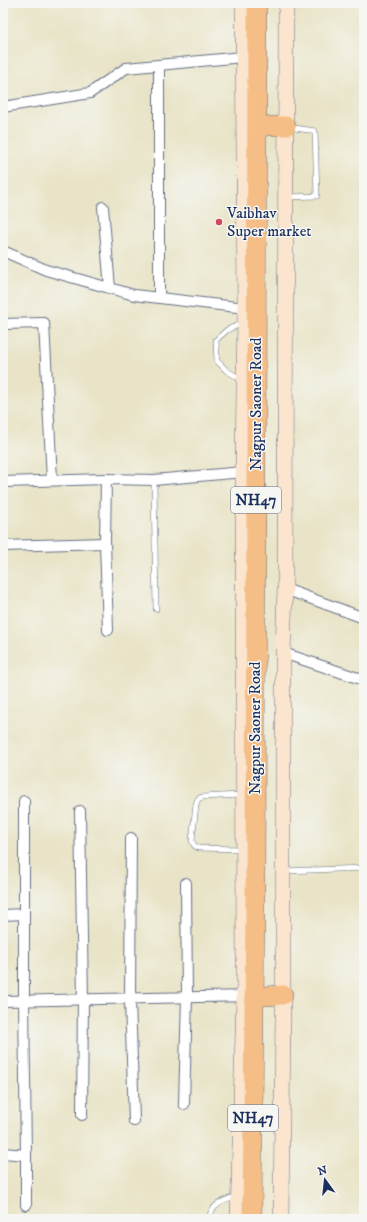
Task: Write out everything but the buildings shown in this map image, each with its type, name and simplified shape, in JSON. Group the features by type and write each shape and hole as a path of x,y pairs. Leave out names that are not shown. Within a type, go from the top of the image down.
{"highway":[{"name":"Nagpur Saoner Road","path":"254,996 257,3"},
{"name":"Nagpur Saoner Road","path":"254,996 277,126 284,3"},
{"path":"254,996 283,995"},
{"name":"NH47","path":"254,996 259,1017 262,1219"},
{"name":"NH47","path":"252,1219 259,1017"}],"street":[{"path":"238,1219 238,1196 254,996 243,849 243,472 245,315 243,3"},
{"path":"3,107 90,93 126,68 243,56"},
{"path":"159,65 159,298"},
{"path":"277,126 286,197 281,1219"},
{"path":"103,207 110,288"},
{"path":"3,251 46,270 134,295 159,298 245,315"},
{"path":"3,324 44,323 52,480"},
{"path":"3,482 106,479 154,480 243,472"},
{"path":"106,479 105,543 108,630"},
{"path":"3,546 105,543"},
{"path":"285,589 364,618"},
{"path":"283,653 364,680"},
{"path":"24,801 26,1205"},
{"path":"80,810 83,1000 82,1115"},
{"path":"131,838 130,999 134,1121"},
{"path":"184,1104 187,997 186,883"},
{"path":"3,915 24,914"},
{"path":"3,1002 254,996"},
{"path":"3,1153 26,1155"}],"lane":[{"path":"277,126 316,131 317,196 286,197"},
{"path":"244,380 227,371 217,361 216,340 245,315"},
{"path":"154,480 156,609"},
{"path":"243,795 202,797 198,799 196,804 192,841 198,848 243,849"},
{"path":"283,872 364,868"},
{"path":"209,1219 214,1207 224,1201 238,1196"}],"place":[{"name":"Vaibhav Super market","path":"219,222"}]}
